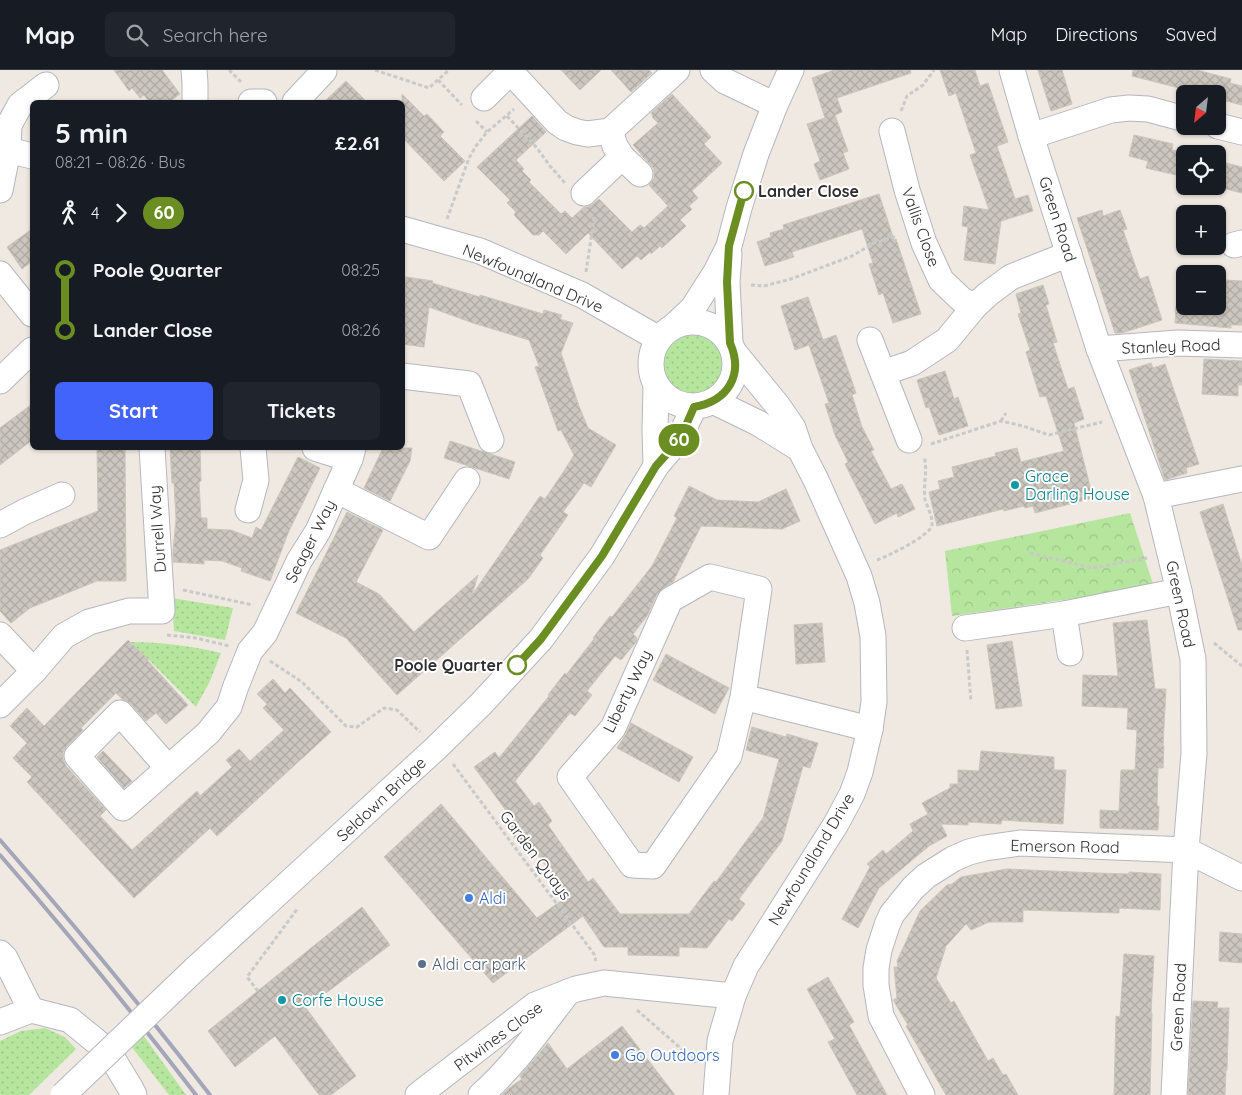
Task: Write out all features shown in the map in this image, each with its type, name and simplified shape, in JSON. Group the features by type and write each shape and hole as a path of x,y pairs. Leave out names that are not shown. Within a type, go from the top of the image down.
{"street":[{"path":"194,70 195,100"},
{"path":"484,98 510,71 557,122 566,128 588,134 610,132 677,70"},
{"path":"713,70 725,81 776,105"},
{"path":"704,404 721,396 728,389 735,371 727,282 729,246 756,154 791,70"},
{"name":"Green Road","path":"1012,70 1031,136 1099,349 1156,496 1193,659 1194,753 1186,850 1174,1095"},
{"path":"297,100 324,71"},
{"path":"0,190 8,150 9,125 20,105 46,85"},
{"path":"1031,136 1112,110 1128,108 1148,109 1176,117"},
{"path":"1226,128 1242,132"},
{"name":"Vallis Close","path":"892,131 919,229 941,280 962,300 975,306"},
{"path":"610,132 614,146 622,157 640,174"},
{"path":"8,150 30,156"},
{"path":"581,196 622,157"},
{"name":"Newfoundland Drive","path":"405,230 480,252 666,333 683,323 694,322 715,328 723,335 793,428 800,449 820,488 859,576 867,602 873,636 874,702 870,730 860,772 852,794 836,824 746,966 732,996 720,1041 716,1095"},
{"path":"729,246 716,272 693,308 655,346 651,361 653,377 660,392 673,402 684,405 704,404 758,423 800,449"},
{"path":"883,373 912,362 948,340 975,306 1011,277 1069,254"},
{"path":"0,274 30,312"},
{"path":"870,340 915,444"},
{"name":"Stanley Road","path":"1099,349 1178,343 1242,345"},
{"path":"0,381 30,352"},
{"path":"405,376 468,384 491,440"},
{"path":"656,385 656,466"},
{"name":"Seldown Bridge","path":"63,1095 194,970 436,748 481,704 541,639 602,556 656,466 680,439 704,404"},
{"name":"Durrell Way","path":"34,671 64,636 89,622 129,611 162,610 152,450"},
{"path":"248,510 256,480 253,450"},
{"path":"330,450 352,453"},
{"name":"Seager Way","path":"168,768 208,733 230,707 250,651 265,633 299,561 318,531 352,453"},
{"path":"1156,496 1242,479"},
{"path":"336,490 429,537 467,480"},
{"path":"0,524 62,495"},
{"name":"Liberty Way","path":"710,577 759,589 743,697 728,756 653,866 632,865 570,777 613,728 670,600 710,577"},
{"path":"965,628 1064,614 1179,591"},
{"path":"1064,614 1070,653"},
{"path":"0,635 34,671 0,706"},
{"path":"743,697 870,730"},
{"name":"Emerson Road","path":"922,1095 881,1016 876,985 879,950 887,925 892,914 912,888 941,866 969,852 1010,844 1186,850"},
{"path":"1186,850 1242,878"},
{"path":"0,952 5,958 31,1010"},
{"name":"Pitwines Close","path":"418,1095 535,1005 568,992 604,983 732,996"},
{"path":"481,1095 498,1081 520,1055 568,992"},
{"path":"0,1022 31,1010 70,1020 108,1051 134,1095"}],"path":[{"path":"375,70 429,88 449,70"},
{"path":"892,131 907,96 923,85 934,70"},
{"path":"440,240 469,158 476,146 487,132 530,94"},
{"path":"507,116 537,148 550,166 581,196 594,219 582,295"},
{"path":"727,282 764,286 852,256 874,243 919,229"},
{"path":"1001,421 1006,413"},
{"path":"855,568 892,554 927,532 931,527 932,523 925,499 926,465 915,444 1001,421 1049,435 1125,416"},
{"path":"1030,553 1092,568 1170,554"},
{"path":"161,584 275,610"},
{"path":"965,628 971,702"},
{"path":"1190,643 1211,641 1242,666"},
{"name":"Garden Quays","path":"436,748 454,766 594,954 604,983"},
{"path":"258,991 247,977 304,900 288,884"},
{"path":"632,1006 694,1060 696,1068"}],"green space":[{"path":"693,333 711,339 719,347 725,365 719,383 711,391 693,397 675,391 667,383 661,365 667,347 675,339"},
{"path":"1130,513 1154,587 952,616 945,551"},
{"path":"172,598 233,608 225,640 174,631"},
{"path":"131,642 176,645 221,653 210,681 196,707"},
{"path":"136,1025 186,1095 169,1095 124,1037"},
{"path":"45,1028 65,1037 76,1049 29,1095 0,1095 0,1041 21,1031"}],"building":[{"path":"114,70 162,70 180,94 172,100 148,100 144,95 140,98 132,88 129,91"},
{"path":"561,70 601,70 580,90"},
{"path":"611,70 649,70 652,73 631,92"},
{"path":"834,70 910,70 911,73 837,98 842,112 835,115 848,151 843,153 849,169 820,180 814,164 820,161 807,124 825,118 812,78"},
{"path":"940,70 975,70 980,86 988,83 1008,142 997,146 1015,199 1028,195 1033,211 1001,221 995,264 964,260 968,227 962,226 964,206 989,210 970,155 976,153 956,93 949,96"},
{"path":"1038,70 1062,70 1072,104 1051,111"},
{"path":"1133,70 1197,70 1231,79 1230,83 1242,86 1242,105 1226,101 1226,85 1176,85 1176,87 1132,76"},
{"path":"346,81 365,100 326,100"},
{"path":"402,94 424,116 427,114 444,132 440,136 465,161 444,181 405,140 405,100 402,100"},
{"path":"672,94 711,137 704,144 722,163 692,191 698,198 689,206 692,209 680,220 686,226 662,248 660,246 641,260 637,256 622,269 588,233 566,254 543,231 539,235 533,235 514,215 516,212 507,203 510,200 477,167 532,116 546,132 516,160 524,169 522,171 531,180 529,182 561,214 565,211 572,218 584,207 588,207 599,199 632,232 640,225 644,228 668,206 649,185 654,178 654,169 633,145 658,123 651,113"},
{"path":"1134,135 1173,144 1172,150 1176,151 1176,175 1146,168 1148,161 1129,156"},
{"path":"1226,163 1242,167 1242,193 1226,189"},
{"path":"879,194 921,314 893,323 883,293 879,295 869,264 873,263 862,229 792,252 794,257 765,266 757,242 771,237 770,233 784,229 783,225"},
{"path":"1102,210 1103,216 1120,210 1127,229 1123,230 1140,279 1148,276 1162,320 1122,333 1115,333 1077,218"},
{"path":"30,230 30,263 22,269 7,247"},
{"path":"406,277 433,281 432,283 543,314 544,310 562,315 560,319 573,323 561,353 579,406 588,428 616,445 591,487 584,483 563,512 568,515 540,555 543,558 528,579 397,695 346,638 296,613 347,512 383,530 356,582 379,594 414,632 478,575 472,595 540,496 545,499 574,455 561,430 558,431 535,367 539,366 529,340 429,307 424,347 405,344"},
{"path":"1226,280 1242,281 1242,325 1231,325 1231,328 1175,323 1176,306 1176,315 1226,315"},
{"name":"Grace Darling House","path":"1043,285 1049,304 1046,305 1057,342 1053,343 1068,389 1074,387 1084,419 1074,423 1093,498 1035,513 1033,506 1025,508 1024,506 1004,511 1003,509 937,526 929,492 940,489 938,481 954,477 952,467 996,456 995,453 1017,448 1021,462 1064,451 1046,396 1040,397 1026,352 1030,350 1018,314 1021,313 1016,294"},
{"path":"808,297 823,340 795,350 781,306"},
{"path":"836,335 856,393 852,395 862,427 874,450 871,451 891,489 902,484 915,509 898,517 897,513 875,524 845,464 848,462 835,435 825,404 829,403 809,345"},
{"path":"1204,359 1242,361 1242,385 1238,385 1238,396 1202,394"},
{"path":"1151,363 1153,368 1165,364 1199,464 1186,468 1187,473 1165,480 1129,370"},
{"path":"945,371 954,399 958,397 968,426 939,435 929,407 926,408 917,380"},
{"path":"30,406 30,442 0,465 0,428"},
{"path":"450,441 515,462 509,479 444,458"},
{"path":"405,448 412,448 410,461 390,501 364,488 382,450 405,450"},
{"path":"97,450 125,450 126,581 97,581 30,608 11,623 0,611 0,550 98,511"},
{"path":"170,450 200,450 201,481 199,482 201,518 207,518 207,529 231,530 252,538 256,527 261,530 298,457 320,468 288,533 270,581 241,571 242,568 222,561 204,560 204,564 173,562 176,519 174,483 172,483"},
{"path":"689,486 717,500 758,502 786,489 800,521 782,529 701,526 673,582 657,594 647,616 633,634 637,638 636,642 621,660 615,656 587,691 592,695 575,716 570,713 515,781 534,806 539,802 552,821 548,825 588,882 593,878 620,914 689,914 714,881 716,882 763,818 779,759 746,750 752,727 786,737 787,734 818,743 810,768 803,766 782,841 739,899 745,904 732,921 729,919 707,948 679,947 679,956 628,955 628,947 604,947 583,916 493,983 384,857 441,804 537,918 568,896 527,840 520,845 506,826 513,820 474,767 495,752 499,758 565,673 566,675 610,616 612,617 652,566 677,518 674,516"},
{"path":"1223,504 1242,565 1242,630 1238,630 1200,512"},
{"path":"1147,620 1155,689 1166,689 1163,768 1158,768 1158,830 1100,828 1100,810 1119,811 1121,770 1135,770 1137,730 1127,729 1128,708 1082,706 1083,675 1118,676 1113,623"},
{"path":"822,623 825,662 796,664 794,625"},
{"path":"128,640 148,659 188,705 166,724 156,713 146,721 131,704 116,693 81,728 83,730 63,752 63,759 66,766 106,810 100,816 132,850 197,791 200,796 232,767 226,760 239,749 250,761 284,730 263,708 267,704 257,694 273,679 285,693 290,688 331,732 217,836 210,828 134,898 27,782 32,777 13,758 27,743 10,726 27,708 44,726"},
{"path":"1012,641 1022,706 996,709 987,645"},
{"path":"666,654 729,688 715,714 653,680"},
{"path":"631,723 693,757 679,782 617,748"},
{"path":"103,751 132,781 124,788 97,757"},
{"path":"981,751 1054,757 1054,770 1066,770 1063,824 1002,820 1001,824 968,822 968,825 941,824 947,836 929,846 879,888 858,928 842,919 870,867 867,864 883,850 886,854 913,831 910,824 928,814 922,803 950,788 950,784 958,784 958,770 979,771"},
{"path":"1007,869 1161,874 1160,910 1119,908 1119,913 1023,910 1023,922 989,922 971,930 966,924 946,946 936,978 951,1003 954,1001 988,1061 993,1058 1003,1075 1006,1074 1018,1095 946,1095 893,1000 897,998 894,967 898,967 897,961 920,911 947,885 952,884 961,877"},
{"name":"Corfe House","path":"362,907 390,945 306,1008 356,1076 331,1095 319,1095 275,1036 235,1067 208,1031"},
{"path":"1220,932 1242,934 1242,963 1219,961"},
{"path":"1124,954 1154,956 1150,1095 1114,1095 1116,1016 1120,1017"},
{"path":"828,977 854,1022 849,1025 887,1095 857,1095 828,1042 835,1039 807,989"},
{"path":"1193,1001 1218,1002 1217,1008 1229,1008 1225,1095 1188,1095"},
{"name":"Go Outdoors","path":"622,1026 675,1095 502,1095 522,1079 520,1076 548,1043 567,1069"}],"railway":[{"path":"0,840 107,966 210,1095"},
{"path":"0,855 100,974 196,1095"}],"bus line":[{"name":"60","path":"517,665 541,639 602,556 656,466 680,439 694,407 713,402 728,389 735,371 734,351 730,343 727,282 729,246 744,191"}],"place":[{"name":"Lander Close","path":"744,191"},
{"name":"Grace Darling House","path":"1015,485"},
{"name":"Poole Quarter","path":"517,665"},
{"name":"Aldi","path":"469,898"},
{"name":"Aldi car park","path":"422,964"},
{"name":"Corfe House","path":"282,1000"},
{"name":"Go Outdoors","path":"615,1055"}]}
